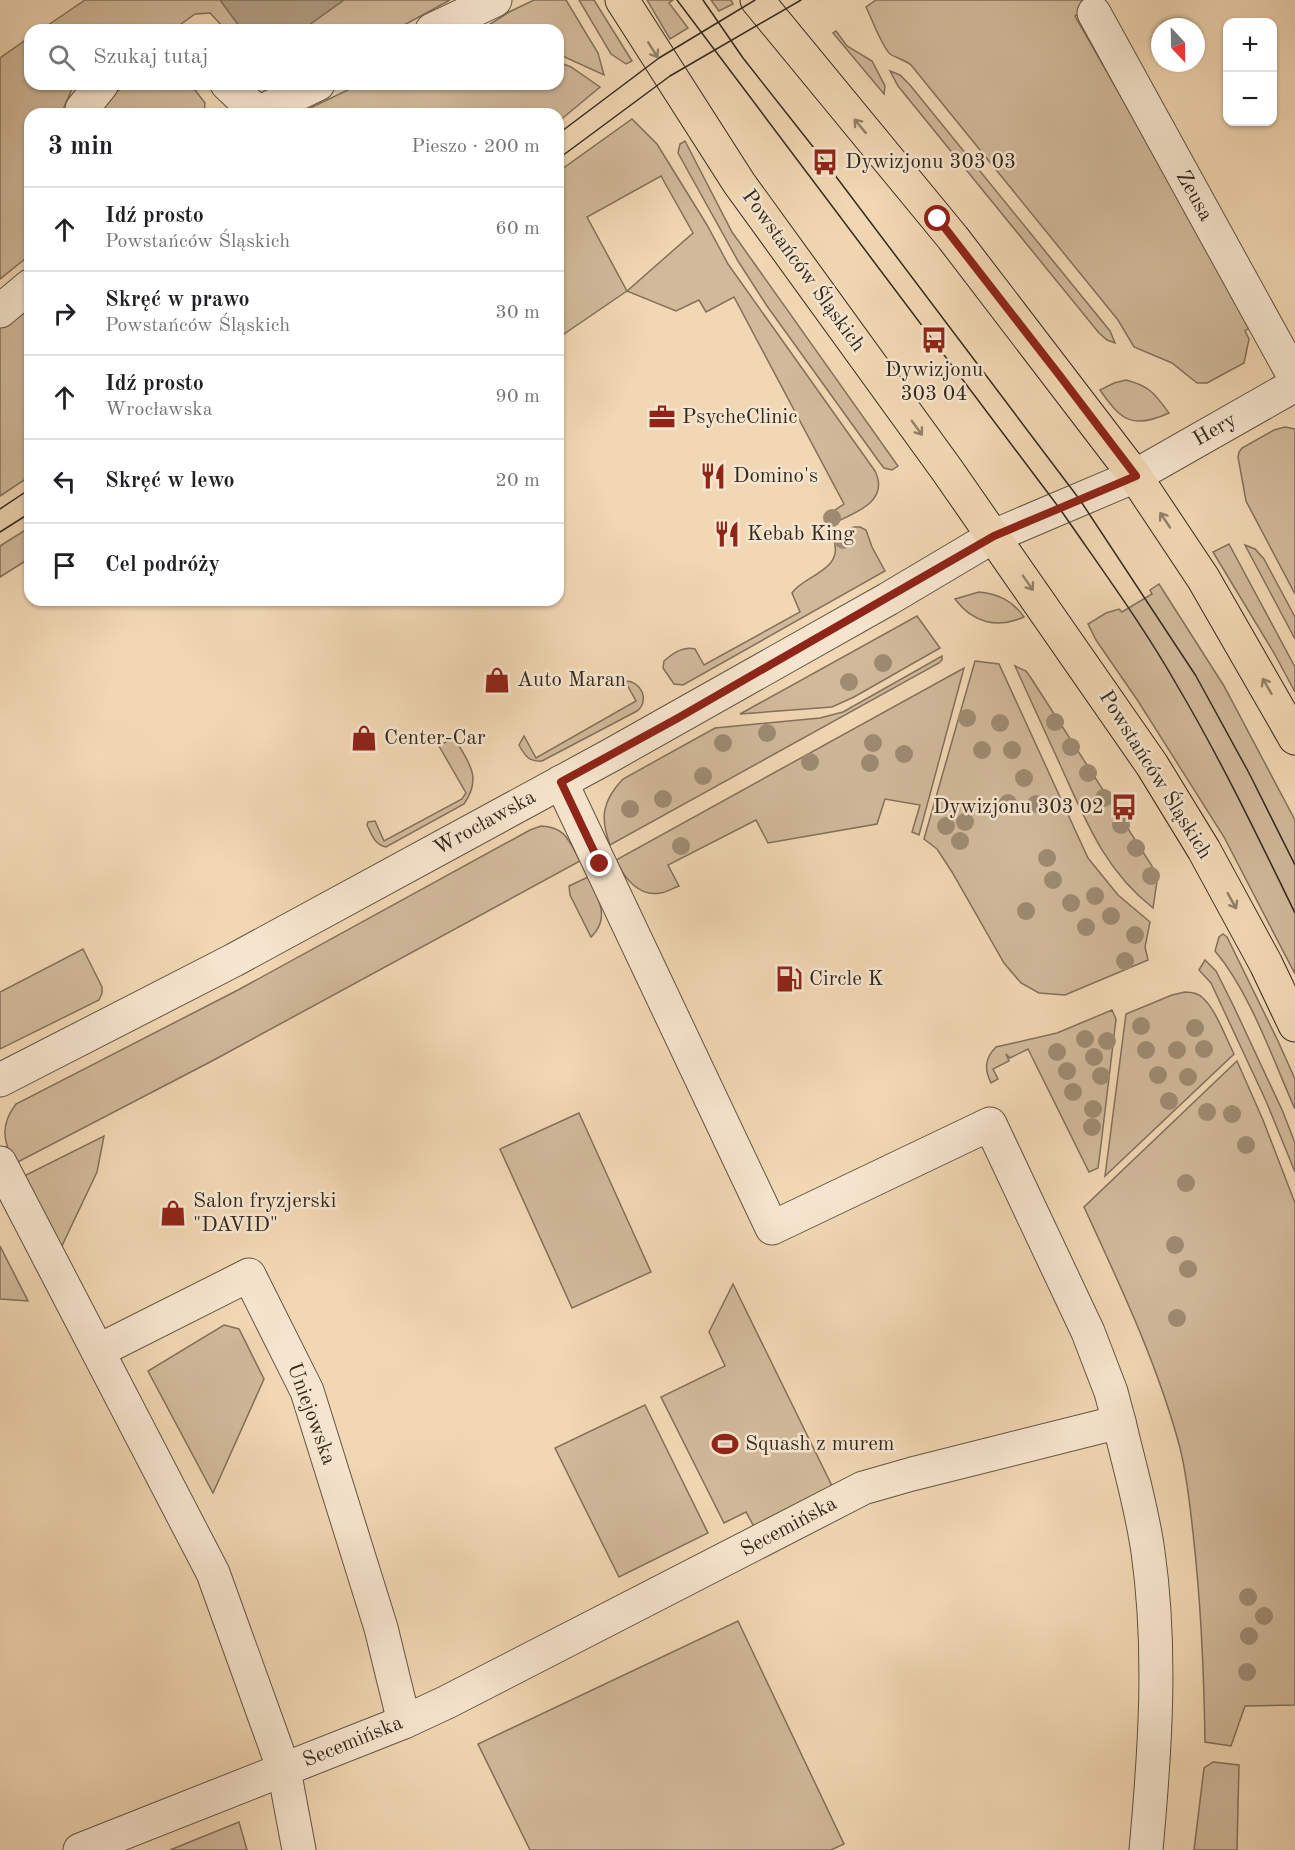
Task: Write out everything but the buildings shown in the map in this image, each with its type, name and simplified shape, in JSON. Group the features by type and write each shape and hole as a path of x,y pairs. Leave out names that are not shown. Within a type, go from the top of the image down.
{"main road":[{"name":"Powstańców Śląskich","path":"622,0 739,183 994,536 1158,774 1204,850 1266,964 1295,1026"},
{"path":"757,0 953,238 1136,476 1203,578 1295,738"}],"street":[{"path":"445,24 495,0"},
{"name":"Zeusa","path":"1094,13 1295,378"},
{"path":"83,108 97,90"},
{"path":"233,90 252,108"},
{"path":"268,108 305,90"},
{"path":"0,311 24,291"},
{"name":"Hery","path":"1136,476 1295,385"},
{"path":"994,536 1136,476"},
{"name":"Wrocławska","path":"0,1080 234,960 561,782 748,678 994,536"},
{"path":"561,782 772,1228 990,1124 1088,1332 1111,1392 1148,1551 1154,1622 1153,1750 1146,1850"},
{"path":"0,1162 213,1574 284,1770 299,1850"},
{"name":"Uniejowska","path":"98,1351 249,1275 307,1391 381,1628 404,1722"},
{"name":"Secemińska","path":"80,1850 404,1722 582,1635 863,1488 1119,1422"}],"shaded area":[{"path":"85,0 450,0 406,24 220,24 210,13 195,14 181,24 50,24"},
{"path":"220,0 344,0 310,24 238,24"},
{"path":"534,0 566,0 598,53 604,75 564,57 564,24 490,24"},
{"path":"579,0 594,0 632,61 626,64 611,54"},
{"path":"647,0 673,0 669,3 688,28 670,39"},
{"path":"711,0 731,0 733,4 719,11"},
{"path":"876,0 1103,0 1075,16 1252,326 1245,331 1249,339 1244,363 1207,383 1197,383 1172,363 1134,347 1118,320 911,65 890,54 887,50 866,7"},
{"path":"836,31 847,46 872,61 885,86 884,94 833,33"},
{"path":"24,41 24,90 72,90 64,108 24,108 24,260 0,279 0,58"},
{"path":"564,64 600,87 564,117 564,108 310,108 348,90 564,90"},
{"path":"890,71 900,75 910,85 1110,331 1115,343 1099,333 898,86"},
{"path":"120,90 195,90 205,103 205,108 103,108 113,94"},
{"path":"632,119 657,144 728,264 875,471 878,492 873,500 857,512 828,526 826,516 844,504 734,297 706,312 699,300 676,311 627,291 564,334 564,168","holes":["661,176 693,233 627,291 587,217"]},
{"path":"685,141 732,232 898,466 892,470 884,468 880,463 767,306 738,261 678,153 680,144"},
{"path":"24,298 24,480 0,496 0,318"},
{"path":"1126,380 1141,385 1151,392 1169,413 1146,421 1136,421 1121,415 1100,390"},
{"path":"1285,427 1295,429 1295,594 1246,501 1238,457 1242,448 1274,430"},
{"path":"854,527 866,530 885,571 683,685 674,684 663,668 664,661 682,649 695,649 704,665 800,612 792,593 829,565 834,558 833,538"},
{"path":"24,531 24,562 0,577 0,546"},
{"path":"1229,544 1295,667 1295,692 1213,552"},
{"path":"1245,545 1255,549 1264,559 1295,617 1295,639"},
{"path":"1159,584 1224,686 1295,820 1295,974 1224,837 1138,701 1096,640 1088,624 1106,613 1119,609 1122,612 1152,594 1150,590"},
{"path":"979,592 1004,599 1015,606 1024,617 1004,623 986,622 970,614 955,599"},
{"path":"917,616 940,648 854,697 832,707 740,714"},
{"path":"942,656 939,663 610,845 605,826 605,810 611,795 623,779 715,728 820,718 843,712"},
{"path":"975,661 999,664 1088,858 1118,895 1150,922 1145,947 1148,960 1065,995 1039,993 1021,983 1004,963 937,849 924,839"},
{"path":"1015,666 1026,671 1031,678 1152,866 1157,881 1153,908 1122,878 1099,846"},
{"path":"964,668 919,835 912,832 920,805 885,799 877,824 768,843 756,820 668,865 679,886 665,892 652,893 639,889 619,867 616,860"},
{"path":"625,681 636,684 642,692 643,702 637,711 542,761 531,759 523,752 519,745 524,736 536,758 636,701"},
{"path":"454,737 468,762 473,778 470,794 464,804 386,847 379,844 370,832 368,822 375,821 384,841 462,799 466,793 439,746"},
{"path":"541,826 556,829 566,836 580,861 212,1061 14,1164 7,1147 5,1126 16,1104 238,990"},
{"path":"588,877 601,907 600,922 591,937 570,895 569,886"},
{"path":"1223,934 1227,937 1295,1079 1295,1109 1250,1006 1228,968 1215,951 1219,937"},
{"path":"83,949 102,987 99,1000 0,1049 0,992"},
{"path":"1205,960 1216,971 1283,1112 1295,1143 1295,1172 1266,1101 1211,983 1199,970"},
{"path":"1185,992 1197,994 1208,1003 1234,1054 1105,1176 1126,1014"},
{"path":"1112,1010 1116,1019 1098,1168 1089,1172 1028,1049 1010,1058 1006,1054 1009,1061 993,1069 998,1079 991,1083 987,1073 987,1064 996,1047 1057,1033"},
{"path":"1237,1061 1295,1203 1295,1705 1245,1706 1231,1746 1205,1742 1198,1585 1185,1469 1180,1448 1161,1386 1084,1207"},
{"path":"579,1113 651,1272 572,1308 500,1149"},
{"path":"104,1136 97,1172 59,1252 20,1178"},
{"path":"0,1246 28,1301 0,1299"},
{"path":"733,1284 835,1492 757,1532 746,1512 724,1523 661,1397 725,1366 709,1332"},
{"path":"224,1325 239,1329 264,1379 213,1493 148,1371"},
{"path":"645,1405 708,1533 619,1577 555,1448"},
{"path":"738,1621 844,1844 831,1850 530,1850 478,1744"},
{"path":"1213,1762 1239,1765 1237,1850 1194,1850 1204,1768"},
{"path":"239,1822 247,1850 170,1850"}],"tram line":[{"path":"677,0 1060,509 1121,596 1165,664 1209,742 1295,913"},
{"path":"703,0 743,58 825,162 1080,500 1196,676 1249,773 1295,865"},
{"path":"564,129 659,58 755,0"},
{"path":"564,155 670,76 801,0"},
{"path":"0,509 24,493"},
{"path":"0,532 24,517"}],"place":[{"name":"Dywizjonu 303 03","path":"825,162"},
{"name":"Dywizjonu 303 04","path":"934,340"},
{"name":"PsycheClinic","path":"662,417"},
{"name":"Domino's","path":"713,476"},
{"name":"Kebab King","path":"727,534"},
{"name":"Auto Maran","path":"497,680"},
{"name":"Center-Car","path":"364,738"},
{"name":"Dywizjonu 303 02","path":"1124,807"},
{"name":"Circle K","path":"789,979"},
{"name":"Salon fryzjerski \"DAVID\"","path":"173,1213"},
{"name":"Squash z murem","path":"725,1444"}],"route":[{"path":"600,864 561,782 888,599 994,536 1136,476 938,219"}]}
